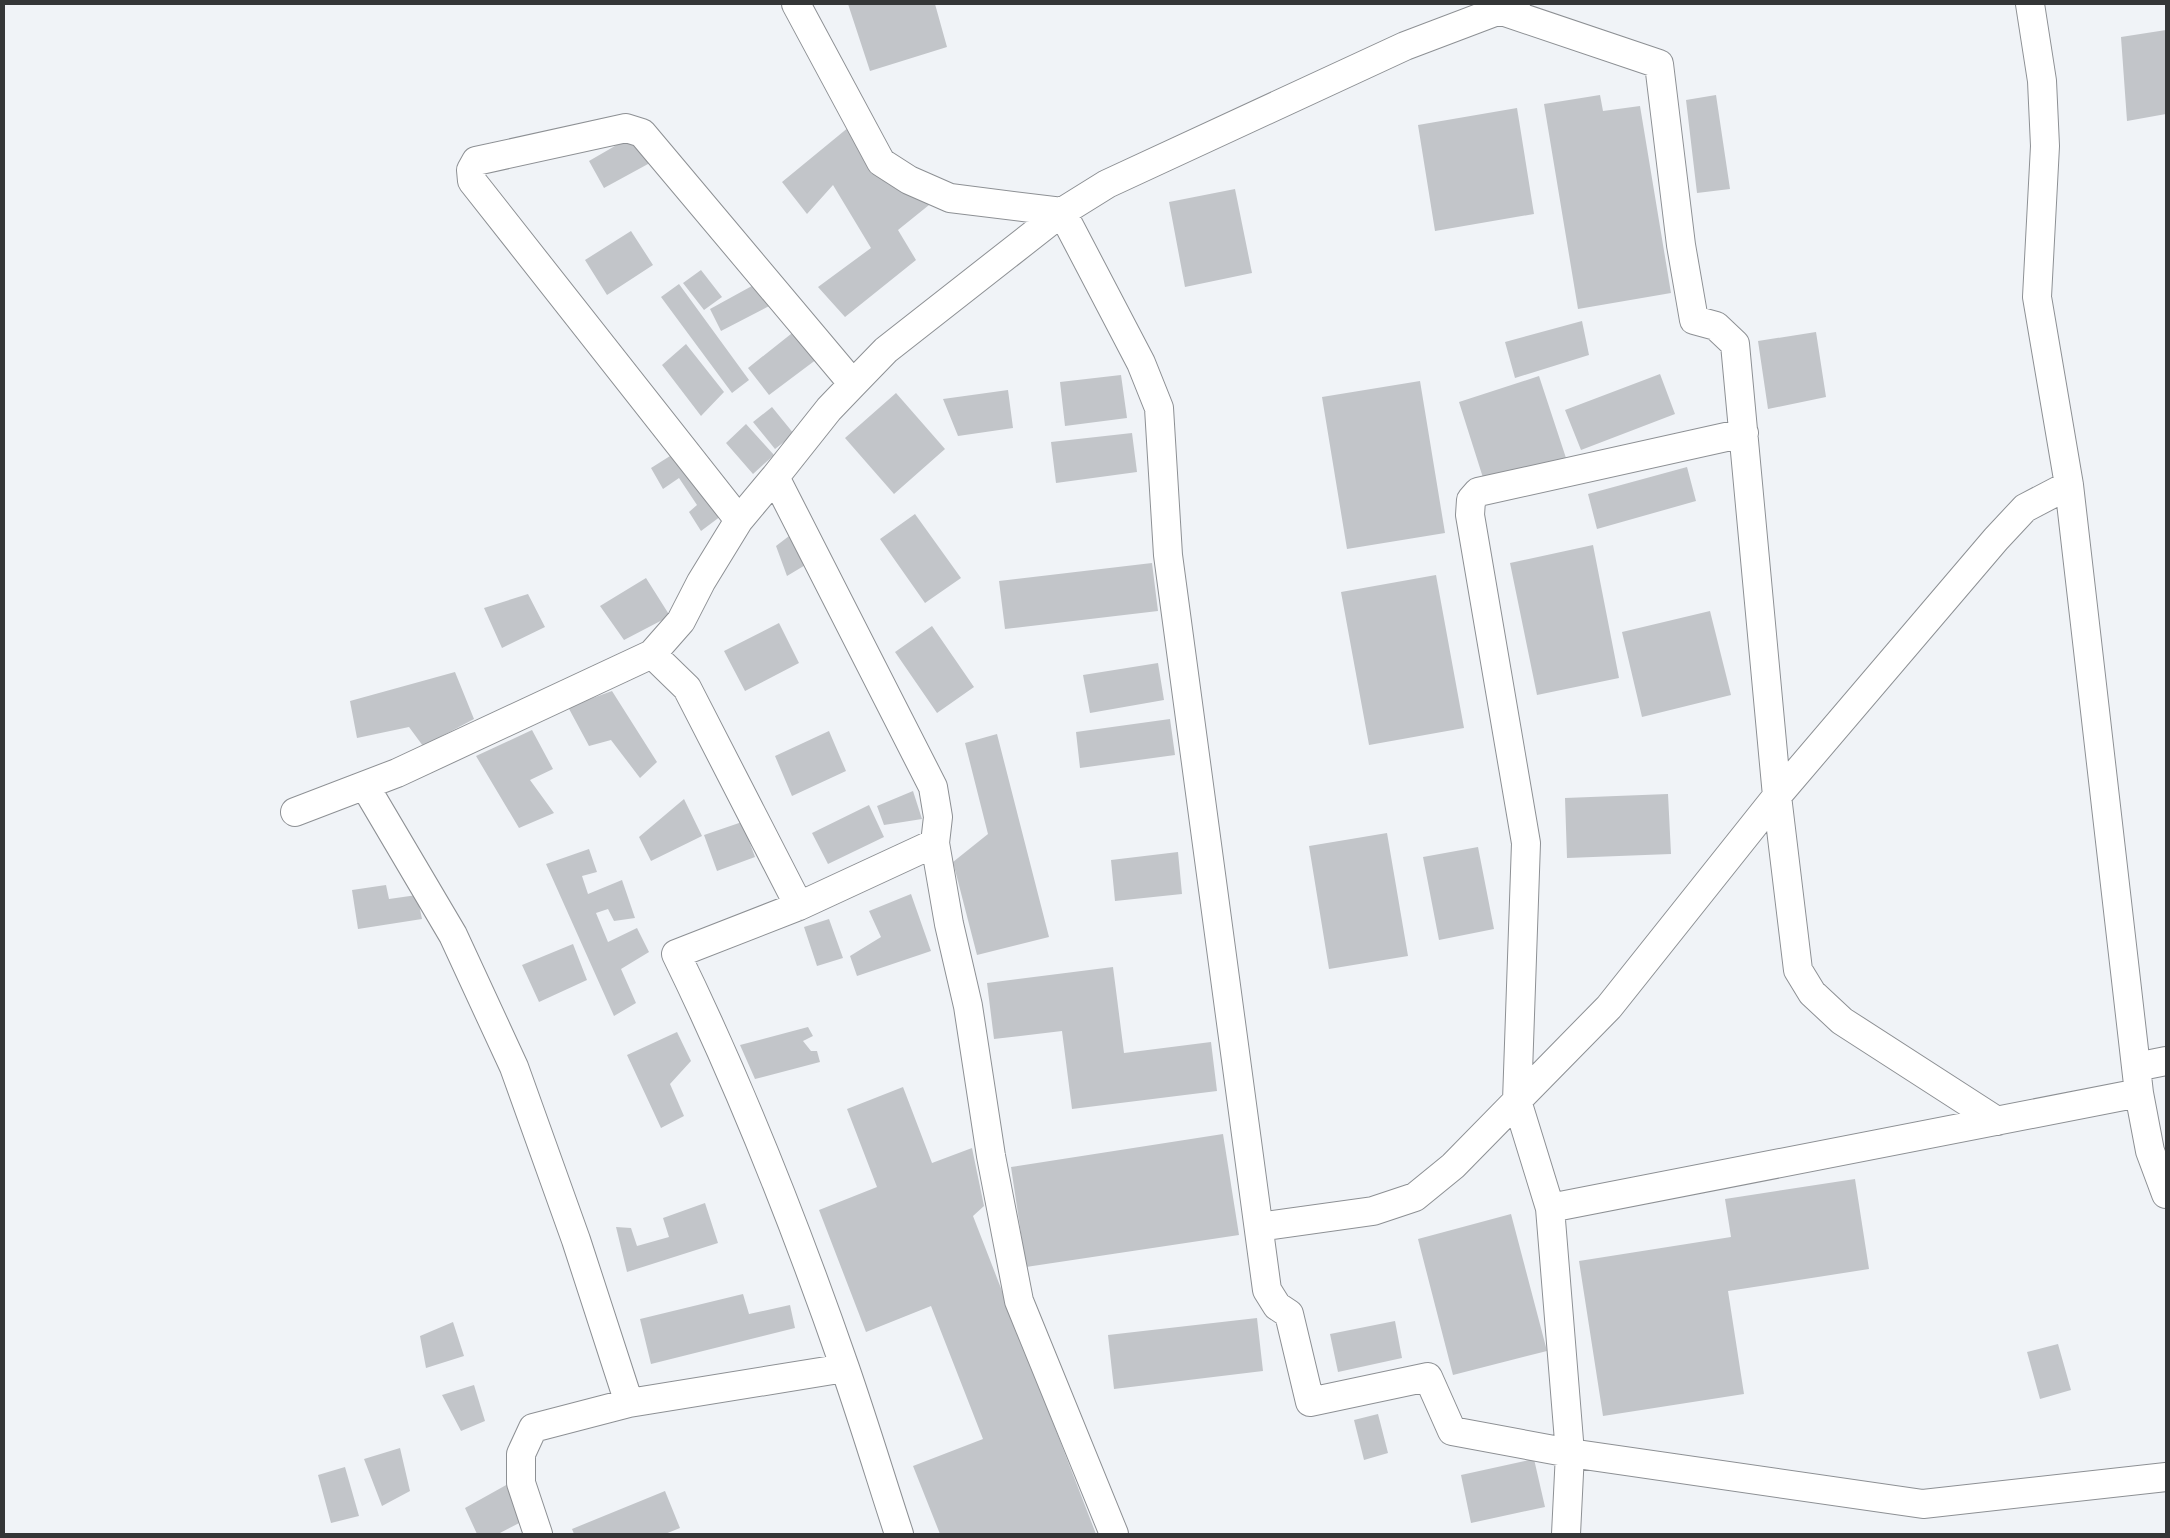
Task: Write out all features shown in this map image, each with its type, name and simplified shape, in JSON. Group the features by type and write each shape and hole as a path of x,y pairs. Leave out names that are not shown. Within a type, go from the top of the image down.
{"street":[{"path":"796,4 881,162 909,180 950,198 1062,212"},
{"path":"2030,4 2042,81 2044,146 2037,297 2069,485 2139,1093 2150,1151 2166,1194"},
{"path":"295,812 405,769 652,654 681,621 701,582 739,520 775,478 829,409 886,350 1062,212 1107,184 1405,46 1508,7 1659,64 1681,245 1694,320 1716,326 1735,344 1777,796 1798,970 1812,993 1842,1021 1997,1121"},
{"path":"739,520 472,181 471,170 476,161 626,128 642,133 853,384"},
{"path":"1062,212 1141,363 1158,408 1168,555 1267,1290 1277,1306 1289,1314 1310,1402 1428,1377 1452,1431 1570,1453 1923,1504 2166,1477"},
{"path":"1566,1534 1570,1453 1550,1208 1517,1100 1526,843 1470,515 1471,500 1478,492 1744,433"},
{"path":"775,478 933,787 938,816 935,843 949,924 968,1006 991,1156 1019,1301 1114,1534"},
{"path":"1259,1227 1373,1211 1415,1197 1453,1166 1609,1008 1777,796 1996,539 2025,508 2069,485"},
{"path":"652,654 686,688 799,906"},
{"path":"364,786 453,935 514,1066 576,1240 629,1403"},
{"path":"899,1534 845,1368 770,1166 695,992 676,954 799,906 935,843"},
{"path":"2136,1066 2166,1061"},
{"path":"1550,1208 2139,1093"},
{"path":"538,1534 521,1483 522,1454 534,1428 629,1403 845,1368"}],"building":[{"path":"848,4 935,4 947,47 870,71"},
{"path":"2166,30 2166,114 2127,121 2121,37"},
{"path":"1600,95 1603,111 1640,106 1671,293 1578,309 1544,104"},
{"path":"1716,95 1730,189 1697,193 1686,100"},
{"path":"1517,108 1534,214 1435,231 1418,125"},
{"path":"866,113 929,205 898,230 916,260 845,317 818,287 871,248 833,185 807,214 782,182"},
{"path":"634,135 659,158 604,188 589,161"},
{"path":"1235,189 1252,273 1185,287 1169,202"},
{"path":"631,231 653,265 607,295 585,260"},
{"path":"701,270 722,297 704,310 683,283"},
{"path":"761,281 773,304 721,331 710,309"},
{"path":"679,284 749,380 732,393 661,297"},
{"path":"1582,321 1589,355 1515,378 1505,342"},
{"path":"796,330 817,359 769,395 748,368"},
{"path":"1816,332 1826,397 1768,409 1758,341"},
{"path":"686,344 724,392 701,416 662,365"},
{"path":"1660,374 1675,414 1581,450 1565,410"},
{"path":"1121,375 1127,418 1065,426 1060,382"},
{"path":"1539,376 1566,458 1485,484 1459,402"},
{"path":"1420,381 1445,533 1347,549 1322,397"},
{"path":"1008,390 1013,428 958,436 943,399"},
{"path":"896,393 945,449 894,494 845,438"},
{"path":"772,407 794,434 775,449 753,422"},
{"path":"746,424 774,455 753,474 726,443"},
{"path":"1132,433 1137,472 1056,483 1051,442"},
{"path":"678,451 725,513 701,531 689,512 697,505 679,478 663,489 651,468"},
{"path":"1687,467 1696,501 1597,529 1588,494"},
{"path":"915,514 961,578 925,603 880,539"},
{"path":"793,533 807,564 787,576 776,546"},
{"path":"1593,545 1619,678 1537,695 1510,563"},
{"path":"1152,563 1158,611 1005,629 999,581"},
{"path":"1436,575 1464,728 1369,745 1341,592"},
{"path":"646,578 670,616 624,640 600,606"},
{"path":"528,594 545,627 502,648 484,608"},
{"path":"1710,611 1731,695 1642,717 1622,632"},
{"path":"779,623 799,663 745,691 724,651"},
{"path":"932,626 974,687 937,713 895,652"},
{"path":"1158,663 1164,700 1090,713 1083,675"},
{"path":"455,672 474,719 423,746 409,727 357,738 350,701"},
{"path":"612,691 657,762 640,778 611,740 589,746 568,707"},
{"path":"1170,719 1175,755 1080,768 1076,732"},
{"path":"532,730 553,769 530,780 554,813 519,828 476,756"},
{"path":"829,731 846,771 792,796 775,756"},
{"path":"997,734 1049,937 977,955 953,862 988,834 965,743"},
{"path":"913,791 922,819 884,825 877,806"},
{"path":"1668,794 1671,854 1567,858 1565,798"},
{"path":"684,799 702,836 651,861 639,837"},
{"path":"869,805 884,837 828,864 812,833"},
{"path":"742,822 755,857 717,871 704,835"},
{"path":"1387,833 1408,956 1329,969 1309,846"},
{"path":"1478,847 1494,929 1439,940 1423,857"},
{"path":"589,849 597,872 582,876 588,894 622,880 635,918 614,921 608,909 596,913 608,942 637,928 649,952 621,969 636,1003 614,1016 546,864"},
{"path":"1178,852 1182,894 1115,901 1111,860"},
{"path":"386,885 389,899 417,895 422,919 358,929 352,890"},
{"path":"911,894 931,951 857,976 850,956 881,937 869,911"},
{"path":"829,919 843,958 817,966 804,927"},
{"path":"573,944 587,980 539,1002 522,965"},
{"path":"1113,967 1124,1053 1211,1042 1217,1091 1072,1109 1062,1031 994,1039 987,983"},
{"path":"808,1027 813,1036 803,1041 811,1051 817,1051 820,1062 755,1079 740,1045"},
{"path":"677,1032 691,1061 670,1084 684,1116 661,1128 627,1055"},
{"path":"903,1087 932,1163 972,1148 984,1206 973,1216 1096,1534 940,1534 913,1466 983,1439 931,1306 866,1332 819,1210 877,1187 847,1109"},
{"path":"1223,1134 1239,1235 1026,1267 1011,1167"},
{"path":"1855,1179 1869,1269 1728,1291 1744,1394 1603,1416 1579,1261 1731,1237 1725,1199"},
{"path":"705,1203 718,1243 627,1272 616,1227 631,1228 637,1246 669,1237 663,1218"},
{"path":"1511,1214 1547,1351 1453,1375 1418,1239"},
{"path":"743,1294 749,1314 790,1305 795,1328 651,1364 640,1319"},
{"path":"1257,1318 1263,1371 1114,1389 1108,1335"},
{"path":"1395,1321 1402,1358 1338,1372 1330,1334"},
{"path":"453,1322 464,1356 426,1368 420,1336"},
{"path":"2058,1344 2071,1390 2040,1399 2027,1352"},
{"path":"474,1385 485,1421 461,1431 442,1395"},
{"path":"1378,1414 1388,1453 1364,1460 1354,1420"},
{"path":"400,1448 410,1491 382,1506 364,1459"},
{"path":"1534,1459 1545,1507 1471,1523 1461,1475"},
{"path":"345,1467 359,1516 331,1523 318,1475"},
{"path":"508,1484 525,1520 498,1534 477,1534 465,1508"},
{"path":"665,1491 680,1528 665,1534 574,1534 572,1529"}]}
